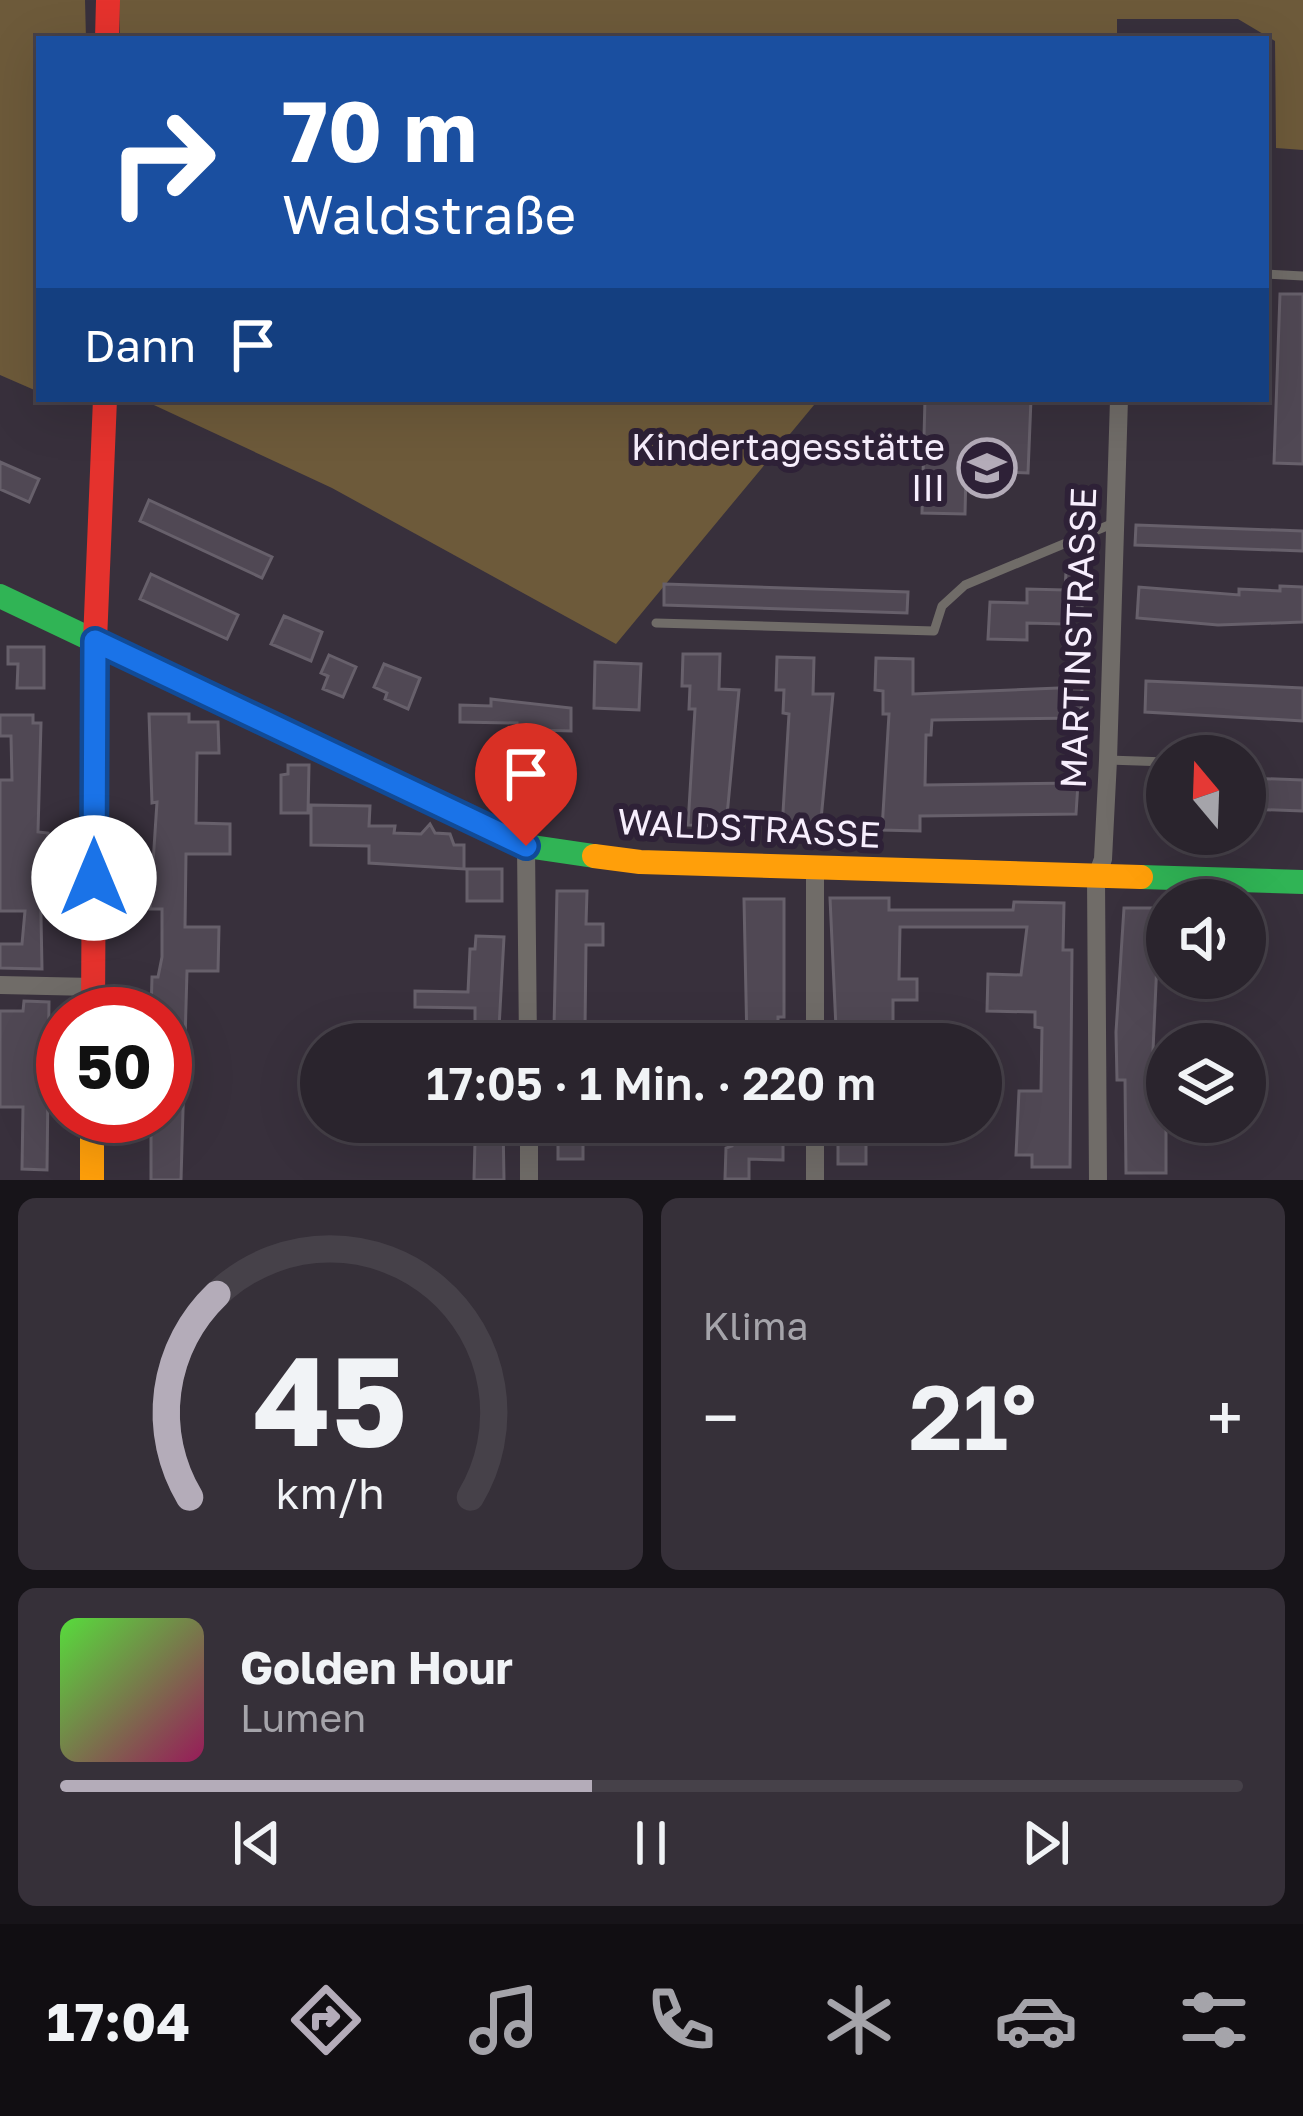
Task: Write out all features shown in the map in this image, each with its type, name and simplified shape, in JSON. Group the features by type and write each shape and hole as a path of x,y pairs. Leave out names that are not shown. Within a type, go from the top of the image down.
{"street":[{"path":"107,36 108,0"},
{"path":"0,985 94,987 95,641 105,402"},
{"name":"MARTINSTRASSE","path":"1098,1180 1096,878 1103,859 1108,760 1119,402"},
{"name":"WALDSTRASSE","path":"0,596 526,846 640,862 1303,881"},
{"path":"526,846 528,1023"},
{"path":"815,867 815,1023"},
{"path":"92,1143 92,1180"},
{"path":"529,1143 529,1180"},
{"path":"815,1143 815,1180"}],"lane":[{"path":"1269,274 1303,276"},
{"path":"656,623 934,631 942,606 964,585 1114,523"},
{"path":"1108,760 1146,761"}],"shaded area":[{"path":"0,0 85,0 86,36 36,36 36,391 0,375"},
{"path":"119,0 1303,0 1303,150 1276,148 1275,41 1238,19 1117,19 1117,36 120,36"},
{"path":"147,402 817,402 616,644 332,488"}],"building":[{"path":"1280,294 1303,294 1303,464 1274,463"},
{"path":"925,402 1031,402 1028,473 966,471 965,514 922,513"},
{"path":"0,462 39,479 29,502 0,489"},
{"path":"149,500 272,557 262,578 140,521"},
{"path":"1136,525 1303,531 1303,551 1135,545"},
{"path":"1066,572 1083,573 1082,610 1065,610 1065,624 1027,623 1027,640 988,639 990,602 1027,603 1027,589 1065,590"},
{"path":"151,574 238,615 227,639 140,599"},
{"path":"664,584 908,592 907,613 664,605"},
{"path":"1280,586 1303,587 1303,622 1218,625 1137,618 1139,587 1239,595 1239,589 1280,591"},
{"path":"284,616 322,632 311,661 271,644"},
{"path":"8,647 44,647 44,688 17,688 18,664 8,664"},
{"path":"683,654 720,654 719,689 739,690 726,826 688,825 695,709 689,709 690,686 682,686"},
{"path":"329,655 356,667 343,697 323,689 328,676 321,673"},
{"path":"777,657 814,658 813,694 833,694 820,830 782,829 789,714 783,713 784,690 776,690"},
{"path":"876,658 913,659 913,694 1082,687 1081,718 932,720 931,735 926,735 925,785 1078,783 1076,814 920,816 920,831 882,830 889,714 883,714 883,691 875,690"},
{"path":"595,662 641,664 639,710 594,708"},
{"path":"384,664 420,678 408,709 385,699 387,693 374,687"},
{"path":"1146,681 1303,688 1303,721 1145,712"},
{"path":"491,699 571,708 571,731 537,730 536,748 516,747 517,723 460,722 460,705 491,706"},
{"path":"149,714 189,714 189,722 218,722 219,753 197,753 196,823 230,824 230,854 186,854 185,927 219,927 218,971 187,971 187,987 152,987 162,957 162,909 150,909 157,802 152,803"},
{"path":"0,715 33,715 33,723 41,723 38,832 48,833 47,865 40,864 42,969 0,968 0,944 22,944 25,911 0,911 0,780 12,780 11,736 0,736"},
{"path":"288,765 309,765 308,813 281,813 281,775 288,774"},
{"path":"1266,779 1303,780 1303,811 1266,810"},
{"path":"311,805 370,806 369,826 395,826 394,833 421,834 430,824 435,833 450,834 454,845 464,845 464,869 369,863 369,846 311,845"},
{"path":"467,869 502,869 502,901 467,901"},
{"path":"557,891 587,891 586,924 603,924 603,945 586,945 585,1023 554,1023"},
{"path":"830,898 889,898 889,910 1013,910 1014,902 1064,903 1063,950 1072,950 1070,1167 1032,1167 1032,1155 1016,1155 1019,1091 1041,1091 1042,1028 1035,1027 1035,1012 987,1011 988,974 1021,975 1027,927 900,927 899,979 917,979 917,1000 893,1000 893,1023 836,1023"},
{"path":"744,899 784,899 784,1017 778,1017 778,1023 747,1023"},
{"path":"1124,908 1146,908 1146,999 1155,999 1154,1023 1146,1023 1146,1143 1166,1143 1166,1173 1126,1173 1125,1080 1117,1080"},
{"path":"476,936 504,937 499,1023 475,1023 475,1008 415,1007 415,991 468,992 470,949 475,949"},
{"path":"24,1001 36,1001 36,1143 47,1143 47,1170 22,1169 23,1107 0,1107 0,1011 23,1011"},
{"path":"151,1143 182,1143 181,1180 151,1180"},
{"path":"475,1143 503,1143 504,1180 474,1180"},
{"path":"558,1143 583,1143 583,1159 558,1159"},
{"path":"783,1143 783,1160 749,1159 749,1179 725,1179 726,1148"},
{"path":"838,1143 866,1143 866,1164 838,1164"}],"traffic: fast":[{"path":"0,596 526,846 594,856"},
{"path":"1141,877 1303,882"}],"traffic: slow":[{"path":"594,856 640,862 1141,877"},
{"path":"92,1143 92,1180"}],"traffic: jam":[{"path":"107,36 108,0"},
{"path":"93,987 95,641 105,402"}],"place":[{"name":"Kindertagesstätte III","path":"987,468"}],"route":[{"path":"94,878 95,641 526,846"}]}
